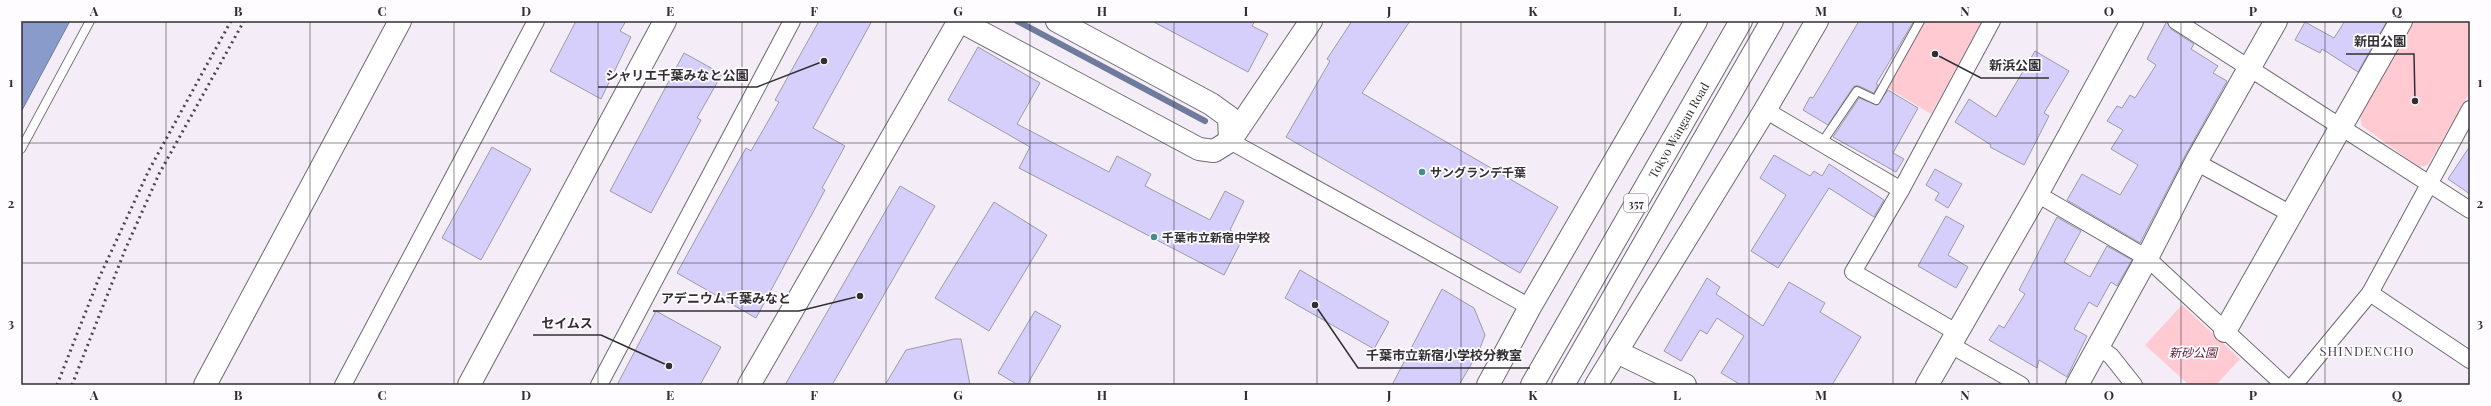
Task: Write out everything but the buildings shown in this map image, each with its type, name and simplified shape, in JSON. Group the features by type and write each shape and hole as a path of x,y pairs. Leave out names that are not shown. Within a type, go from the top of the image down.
{"main road":[{"path":"207,384 400,21"},
{"path":"469,385 665,21"},
{"path":"749,385 960,21 1200,149 1214,151 1230,140 1311,21"},
{"path":"1057,21 1211,104 1229,117 1230,140"},
{"path":"1488,385 1530,307 1696,21"},
{"name":"Tokyo Wangan Road","path":"1532,385 1741,21"},
{"name":"357","path":"1563,385 1772,21"},
{"path":"1596,385 1618,352 1766,110 1817,21"},
{"path":"1927,385 1952,338 2037,194 2132,21"},
{"path":"2077,385 2097,346 2147,258 2196,162 2276,21"},
{"path":"2225,331 2401,21"},
{"path":"1618,352 1684,385"}],"street":[{"path":"343,385 536,21"},
{"path":"598,385 792,21"},
{"path":"1992,21 1901,190 1853,272 2021,385"},
{"path":"2176,21 2340,128 2470,210"},
{"path":"2294,385 2370,293 2431,184 2470,109"},
{"path":"1766,110 1821,144 1901,190"},
{"path":"1230,140 1530,307"},
{"path":"2196,162 2291,214"},
{"path":"2037,194 2147,258 2284,385"},
{"path":"2370,293 2470,360"},
{"path":"2097,346 2111,356 2134,385"}],"lane":[{"path":"21,149 90,21"},
{"path":"1821,144 1857,91 1876,100 1920,21"}],"green space":[{"path":"1923,21 1982,21 1931,114 1888,88"},
{"path":"2410,21 2465,21 2469,23 2470,21 2470,92 2428,165 2419,167 2362,126 2359,111"},
{"name":"新砂公園","path":"2182,305 2240,359 2216,385 2189,385 2145,345"}],"water":[{"path":"21,21 70,21 21,112"}],"waterway":[{"path":"1017,21 1205,121"}],"railway":[{"path":"57,385 99,278 149,170 231,21"},
{"path":"72,385 125,250 159,174 244,21"}],"place":[{"name":"新浜公園","path":"1935,54"},
{"name":"シャリエ千葉みなと公園","path":"824,61"},
{"name":"新田公園","path":"2415,101"},
{"name":"サングランデ千葉","path":"1422,172"},
{"name":"千葉市立新宿中学校","path":"1154,237"},
{"name":"アデニウム千葉みなと","path":"860,296"},
{"name":"千葉市立新宿小学校分教室","path":"1315,305"},
{"name":"セイムス","path":"669,366"}],"district":[{"name":"SHINDENCHO","path":"2367,350"}]}
